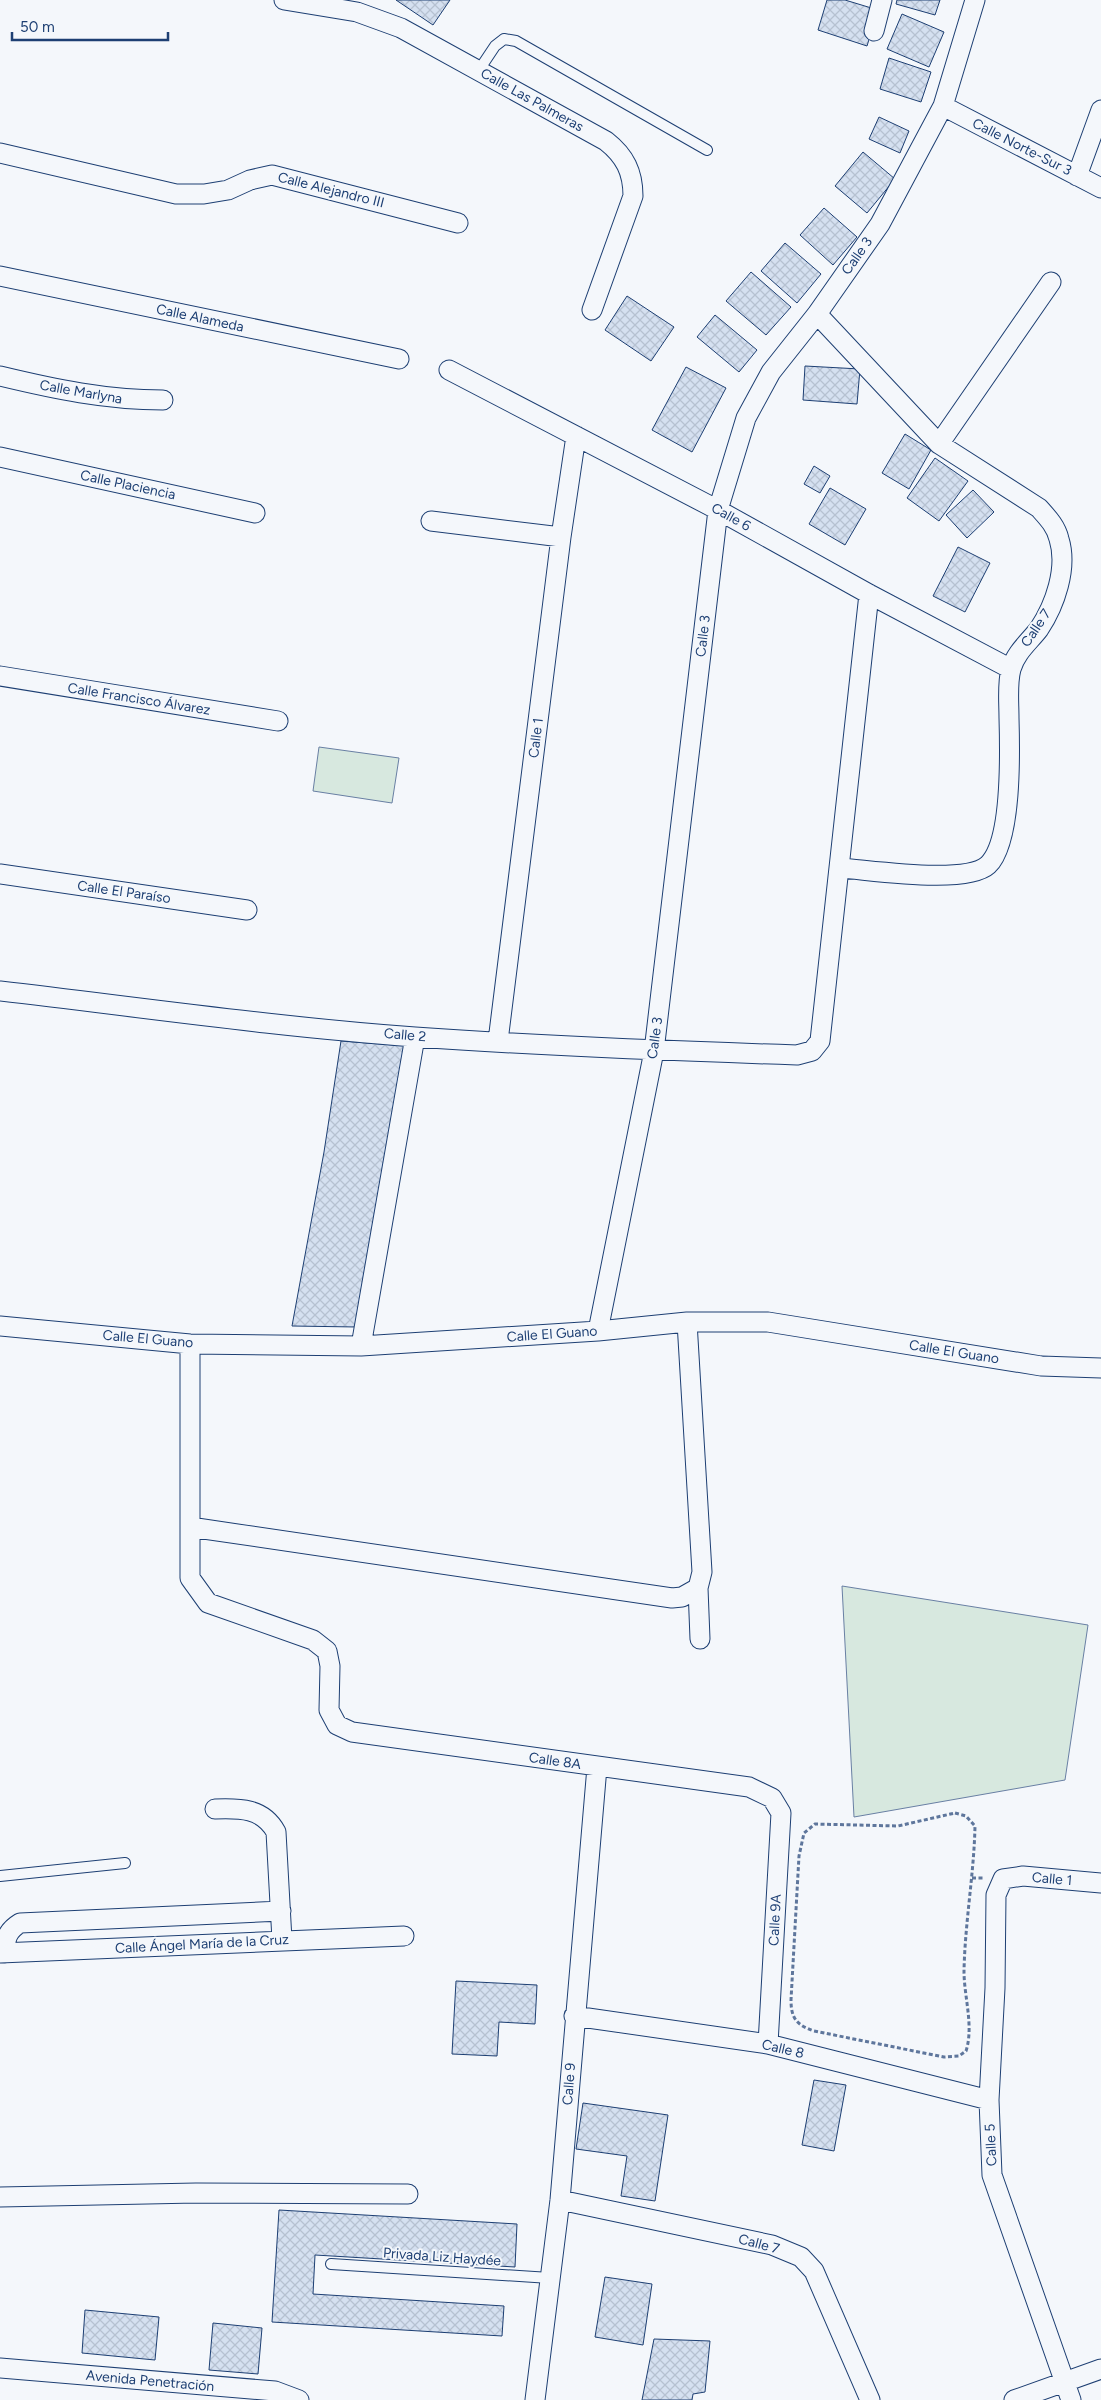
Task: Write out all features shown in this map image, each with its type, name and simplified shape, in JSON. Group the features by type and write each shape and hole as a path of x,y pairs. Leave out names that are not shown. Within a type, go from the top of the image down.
{"street":[{"name":"Calle Las Palmeras","path":"284,0 348,10 401,28 606,141 618,151 628,165 633,180 632,196 592,310"},
{"path":"874,31 882,0"},
{"name":"Calle 3","path":"598,1331 654,1051 718,510 746,418 771,372 817,314 880,224 943,106 975,0"},
{"name":"Calle Norte-Sur 3","path":"943,106 1101,188"},
{"path":"1076,176 1101,110"},
{"name":"Calle Alejandro III","path":"0,154 176,194 204,194 228,190 250,180 272,175 458,223"},
{"name":"Calle Alameda","path":"0,276 399,359"},
{"path":"939,444 1051,282"},
{"name":"Calle 7","path":"817,314 939,444 1039,508 1051,522 1059,539 1062,558 1059,581 1050,610 1038,630 1019,652 1011,669 1009,691 1010,759 1004,835 998,853 988,865 974,873 954,876 840,868"},
{"name":"Calle 6","path":"449,370 718,510 869,594 1011,669"},
{"name":"Calle Marlyna","path":"0,376 69,392 128,400 162,400"},
{"name":"Calle 1","path":"498,1041 561,537 576,436"},
{"name":"Calle Placiencia","path":"0,457 255,513"},
{"path":"431,521 561,537"},
{"path":"840,868 869,594"},
{"name":"Calle Francisco Álvarez","path":"0,676 278,722"},
{"name":"Calle 2","path":"0,990 271,1023 415,1037 654,1051 797,1055 812,1052 820,1041 840,868"},
{"name":"Calle El Paraíso","path":"0,874 247,910"},
{"path":"361,1346 415,1037"},
{"path":"687,1322 702,1572 698,1588 700,1640"},
{"name":"Calle El Guano","path":"0,1326 190,1344 361,1346 598,1331 687,1322 768,1322 1041,1366 1101,1368"},
{"path":"190,1344 190,1527 672,1598 682,1596 698,1588"},
{"name":"Calle 8A","path":"190,1527 190,1578 208,1603 313,1640 327,1651 330,1666 329,1710 337,1725 352,1732 749,1787 772,1798"},
{"name":"Calle 9","path":"535,2400 560,2200 574,2016 597,1767"},
{"name":"Calle 9A","path":"768,2044 781,1813 772,1798"},
{"path":"215,1809 240,1808 254,1811 271,1824 277,1840 282,1940"},
{"name":"Calle 1","path":"1003,1879 1023,1876 1101,1883"},
{"name":"Calle 5","path":"1003,1879 996,1895 995,1988 989,2100 992,2174 1071,2400"},
{"path":"2,1953 5,1937 12,1928 20,1923 281,1910"},
{"name":"Calle Ángel María de la Cruz","path":"2,1953 404,1936"},
{"name":"Calle 8","path":"574,2016 768,2044 989,2100"},
{"path":"0,2197 196,2193 408,2194"},
{"name":"Calle 7","path":"560,2200 772,2245 801,2257 814,2271 870,2400"},
{"name":"Avenida Penetración","path":"0,2368 274,2391 299,2400"},
{"path":"1014,2400 1101,2369"}],"lane":[{"path":"479,70 495,46 504,39 516,41 707,150"},
{"path":"0,1876 124,1863"},
{"name":"Privada Liz Haydée","path":"331,2264 550,2278"}],"path":[{"path":"954,1814 966,1816 976,1826 972,1878 965,1932 964,1974 969,2032 966,2051 959,2056 944,2057 814,2031 801,2026 794,2020 791,2000 799,1856 801,1842 808,1827 827,1823 898,1826 954,1814"}],"shaded area":[{"path":"319,747 399,758 392,803 313,791"},
{"path":"842,1586 1088,1625 1065,1780 854,1817"}],"building":[{"path":"396,0 450,0 433,25"},
{"path":"827,0 845,0 878,10 867,46 818,30"},
{"path":"897,0 940,0 935,15 896,4"},
{"path":"902,14 944,32 929,67 887,49"},
{"path":"889,58 931,72 921,102 880,89"},
{"path":"879,117 909,131 900,153 869,139"},
{"path":"863,152 895,179 867,213 835,186"},
{"path":"824,208 857,237 833,265 800,235"},
{"path":"785,243 821,274 797,303 761,271"},
{"path":"751,272 791,307 766,335 726,301"},
{"path":"627,296 674,327 651,361 605,330"},
{"path":"715,315 757,350 739,372 697,337"},
{"path":"805,366 860,369 857,404 803,400"},
{"path":"686,367 726,388 692,452 652,430"},
{"path":"905,434 931,450 909,489 882,473"},
{"path":"935,458 968,481 939,521 907,498"},
{"path":"814,466 830,476 820,493 804,484"},
{"path":"830,488 866,509 845,545 809,524"},
{"path":"973,490 994,512 967,538 946,515"},
{"path":"958,547 990,563 965,612 933,596"},
{"path":"341,1041 408,1046 357,1327 292,1326 324,1152"},
{"path":"456,1981 537,1985 535,2024 499,2022 497,2056 452,2054"},
{"path":"814,2080 846,2085 834,2151 802,2145"},
{"path":"583,2103 668,2115 655,2201 621,2196 627,2156 576,2149"},
{"path":"279,2210 517,2224 515,2267 315,2255 313,2294 504,2306 502,2336 272,2322"},
{"path":"605,2277 652,2284 643,2345 595,2337"},
{"path":"85,2310 159,2317 155,2360 82,2353"},
{"path":"213,2323 262,2328 258,2374 209,2370"},
{"path":"654,2339 710,2341 705,2392 693,2394 692,2400 642,2400"}]}
